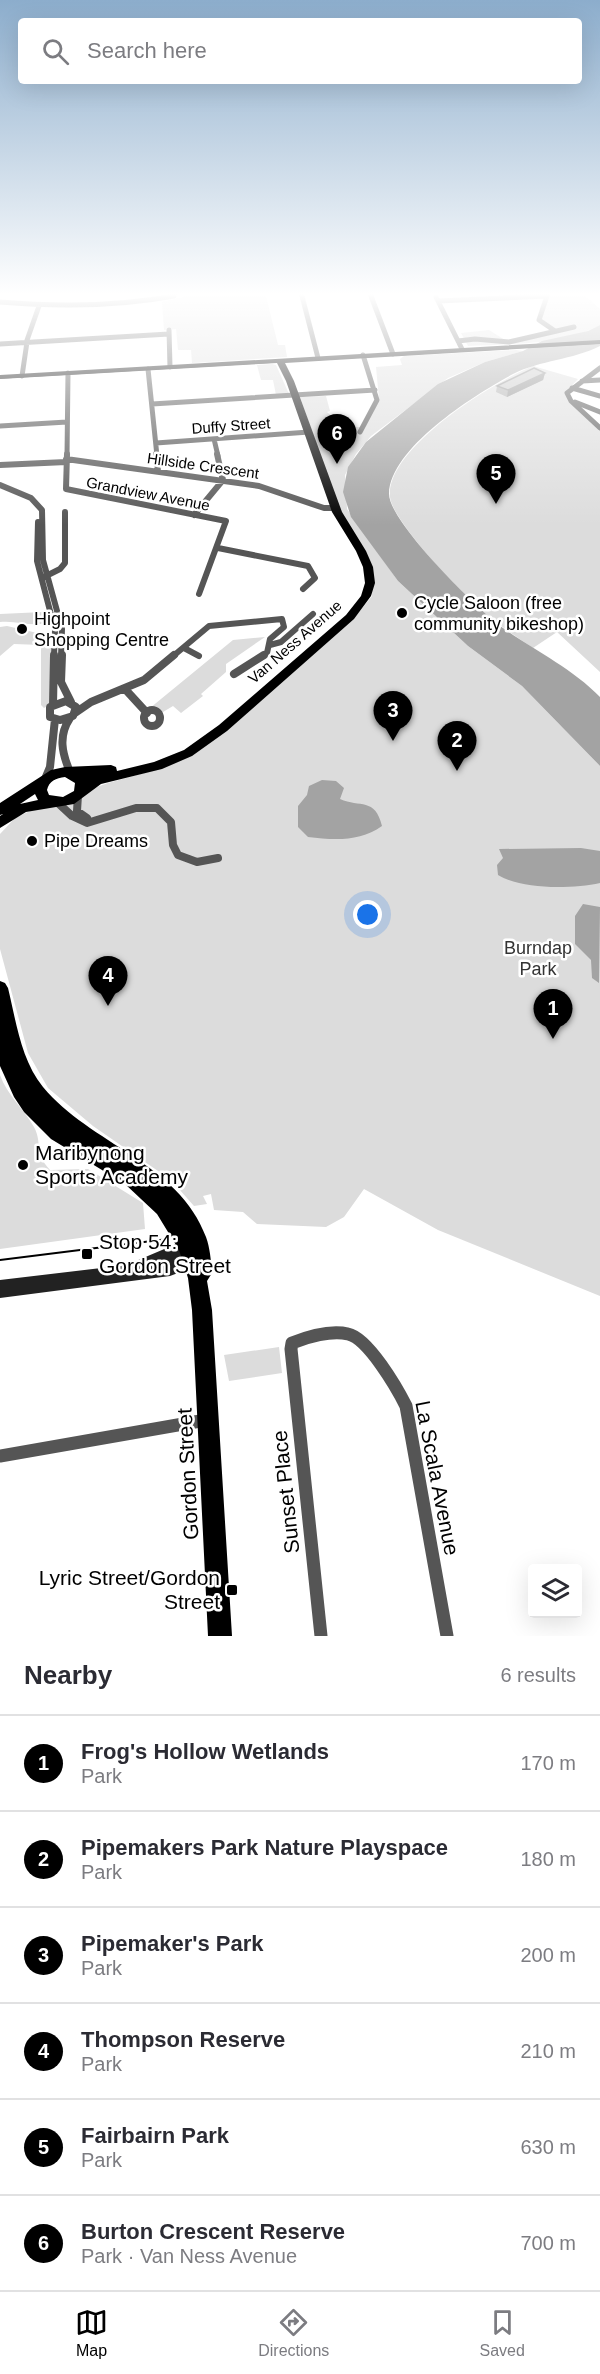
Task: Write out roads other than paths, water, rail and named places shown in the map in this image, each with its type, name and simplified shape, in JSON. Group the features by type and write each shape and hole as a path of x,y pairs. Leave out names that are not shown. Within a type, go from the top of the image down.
{"main road":[{"path":"0,377 81,372"},
{"name":"Van Ness Avenue","path":"79,794 92,782 167,763 202,743 350,617 366,597 370,576 366,560 335,507 287,372"},
{"name":"Van Ness Avenue","path":"72,773 146,765 202,743"},
{"path":"0,823 22,808 56,803 79,794 82,781 72,773 54,774 2,808"},
{"path":"44,781 41,795 56,803"},
{"name":"Gordon Street","path":"0,988 24,1070 36,1090 63,1119 151,1178 171,1196 190,1222 196,1251 202,1310 220,1636"},
{"name":"Gordon Street","path":"0,1034 5,1059 17,1089 37,1114 63,1139 113,1166 153,1194 196,1251"},
{"path":"63,1119 66,1129 63,1139"}],"street":[{"path":"148,372 158,471"},
{"path":"360,432 377,400 369,372"},
{"path":"594,372 567,393 571,401 600,428"},
{"path":"66,461 68,373"},
{"path":"581,381 600,380"},
{"path":"572,388 600,396"},
{"path":"152,404 375,390"},
{"path":"571,401 600,412"},
{"path":"0,426 67,422"},
{"name":"Duffy Street","path":"156,443 309,432"},
{"path":"194,515 219,479 213,439"},
{"name":"Grandview Avenue","path":"66,461 66,489 226,521 218,548"},
{"name":"Hillside Crescent","path":"0,465 83,461 264,487 324,508 335,507"},
{"path":"0,487 31,503 38,512 37,556 62,628 62,686 71,703 76,707 65,726 61,741 72,773"},
{"path":"45,577 65,563 65,512"},
{"path":"200,594 218,548 308,566 315,578 303,589"},
{"path":"45,577 55,630 53,705"},
{"path":"234,674 260,658 270,647 282,645 288,635 313,614"},
{"path":"125,689 71,703 61,701 53,705 48,712 55,719 64,720 91,702 125,689 149,677 212,625 282,618 284,627 270,639 270,647"},
{"path":"184,648 199,656"},
{"path":"125,689 147,713"},
{"path":"44,781 50,767 55,719"},
{"path":"79,794 76,808 79,814 93,820 105,818"},
{"path":"56,803 81,821 92,822 136,808 157,808 171,822 173,845 178,855 197,862 218,858"},
{"path":"0,1289 129,1271 170,1268 196,1251"},
{"name":"La Scala Avenue","path":"292,1344 304,1339 351,1334 403,1397 427,1516 447,1636"},
{"name":"Sunset Place","path":"292,1344 321,1636"},
{"path":"0,1456 209,1419"}],"tram line":[{"path":"0,378 97,372"},
{"path":"0,1260 168,1239 184,1245 194,1254 201,1268 204,1284 224,1636"}],"place":[{"name":"Burton Crescent Reserve","path":"337,464"},
{"name":"Fairbairn Park","path":"496,504"},
{"name":"Cycle Saloon (free community bikeshop)","path":"402,613"},
{"name":"Highpoint Shopping Centre","path":"22,629"},
{"name":"Pipemaker's Park","path":"393,741"},
{"name":"Pipemakers Park Nature Playspace","path":"457,771"},
{"name":"Pipe Dreams","path":"32,841"},
{"name":"Thompson Reserve","path":"108,1006"},
{"name":"Frog's Hollow Wetlands","path":"553,1039"},
{"name":"Maribynong Sports Academy","path":"23,1165"},
{"name":"Stop 54: Gordon Street","path":"87,1254"},
{"name":"Lyric Street/Gordon Street","path":"232,1590"}],"park label":[{"name":"Burndap Park","path":"538,958"}]}
